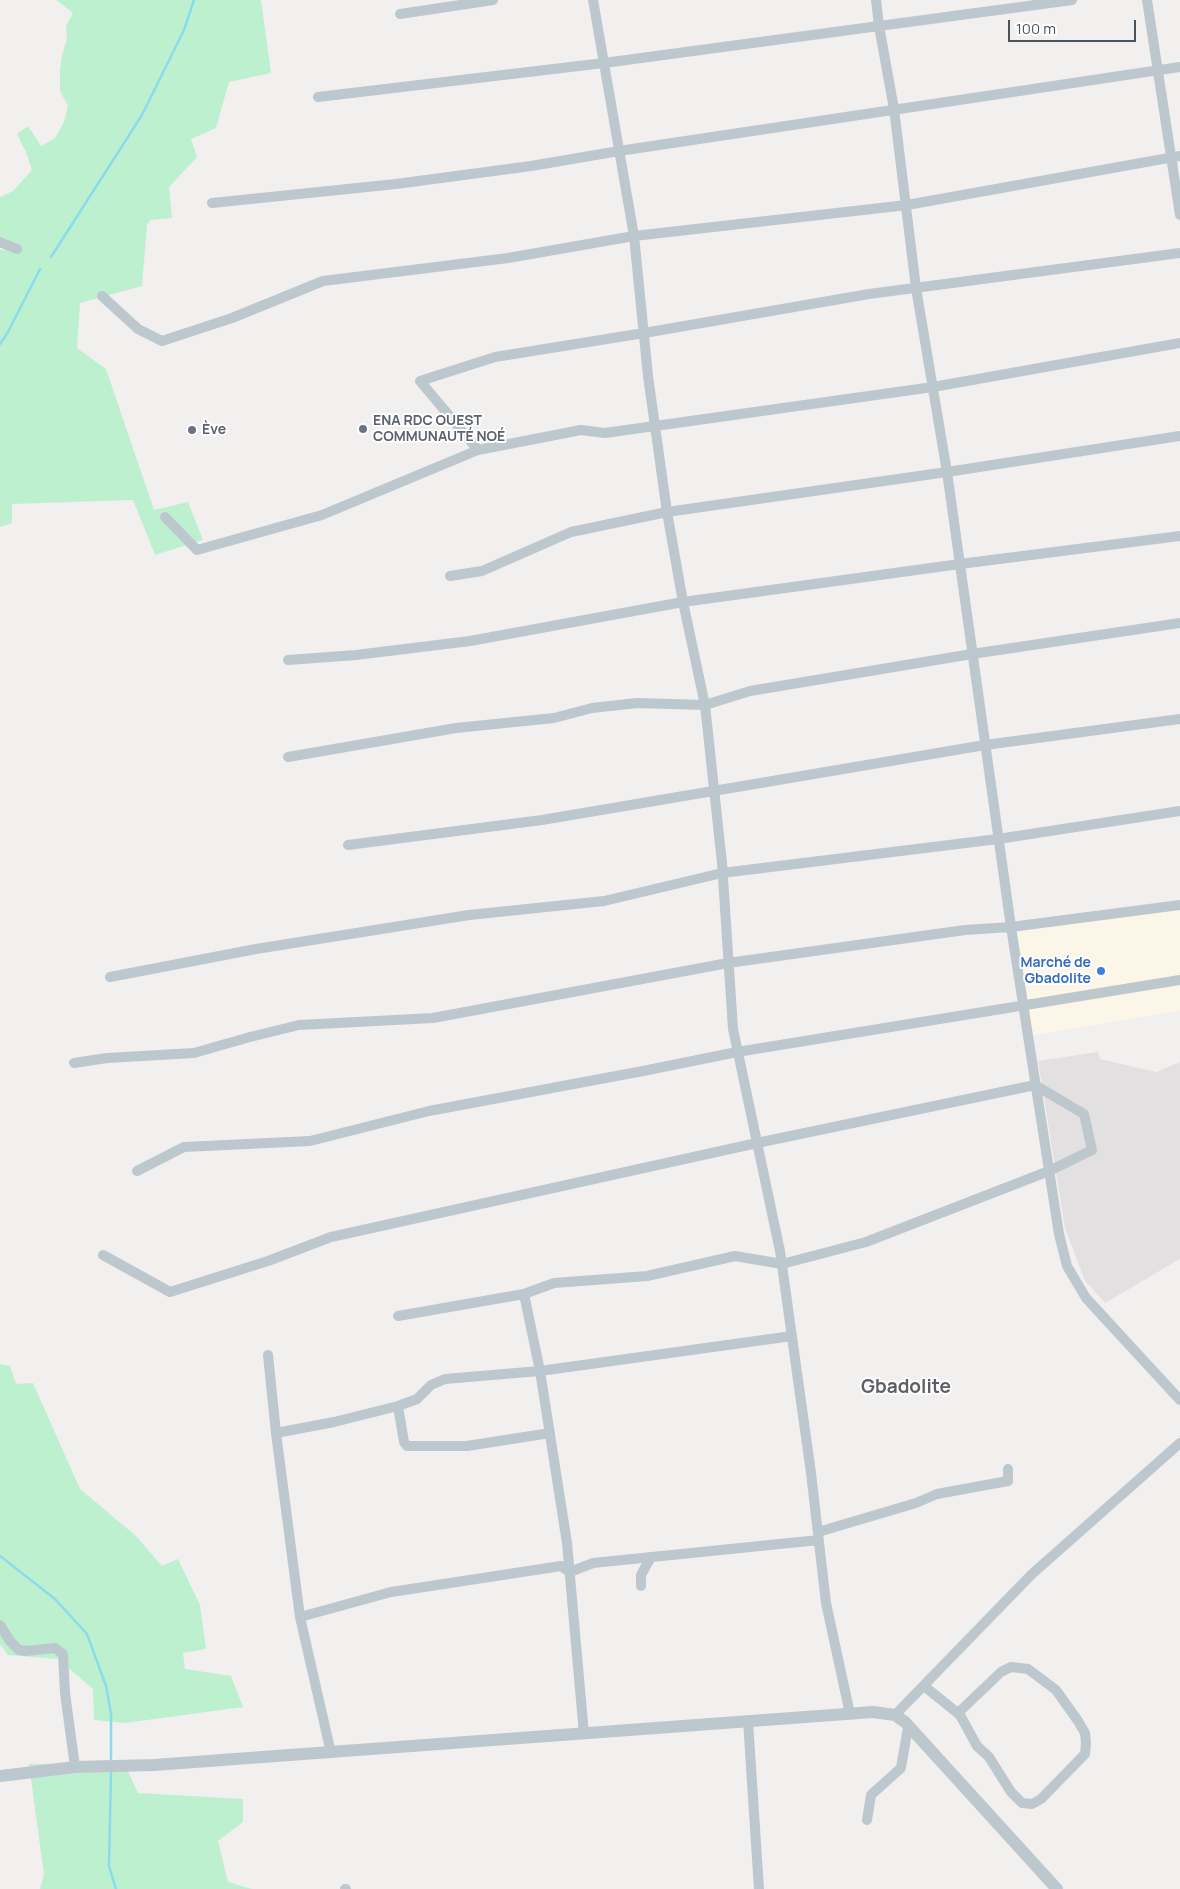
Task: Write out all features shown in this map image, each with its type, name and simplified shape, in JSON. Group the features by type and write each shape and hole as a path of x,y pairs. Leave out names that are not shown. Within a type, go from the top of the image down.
{"street":[{"path":"400,14 493,0"},
{"path":"593,0 634,236 655,427 667,512 683,602 705,705 722,873 733,1029 782,1264 819,1536 826,1603 850,1714"},
{"path":"876,0 878,26 894,109 916,288 947,472 1011,928 1059,1234 1067,1266 1086,1298 1180,1400"},
{"path":"318,97 604,63 1072,0"},
{"path":"1147,0 1158,70 1176,157 1180,215"},
{"path":"212,203 396,184 531,166 894,109 1180,67"},
{"path":"102,296 138,329 162,341 232,318 323,281 508,258 634,236 907,205 1176,157"},
{"path":"0,242 17,249"},
{"path":"478,450 420,381 495,357 644,334 869,294 1180,253"},
{"path":"165,517 197,550 322,515 478,450 581,430 605,433 655,427 933,387 1180,343"},
{"path":"450,576 482,571 571,532 667,512 1180,436"},
{"path":"288,660 356,655 470,641 683,602 1180,536"},
{"path":"288,757 456,728 554,718 592,708 637,703 705,705 750,691 972,654 1180,623"},
{"path":"348,845 542,820 985,745 1180,719"},
{"path":"110,977 256,949 469,915 604,901 722,873 998,839 1180,810"},
{"path":"74,1063 107,1058 194,1053 299,1025 433,1018 728,963 965,930 1011,928 1180,905"},
{"path":"137,1171 184,1147 310,1141 429,1111 643,1072 738,1052 1180,980"},
{"path":"103,1254 170,1292 268,1261 331,1237 757,1143 1035,1085 1084,1114 1092,1150 1049,1171 866,1242 782,1264 735,1256 647,1276 554,1283 524,1294 398,1316"},
{"path":"524,1294 540,1371 567,1542 584,1734"},
{"path":"276,1433 342,1420 398,1406 417,1399 431,1385 445,1379 540,1371 792,1336"},
{"path":"268,1355 276,1433 300,1617 331,1753"},
{"path":"398,1406 404,1442 407,1446 467,1446 550,1433"},
{"path":"895,1715 1032,1574 1180,1443"},
{"path":"570,1572 593,1563 819,1536 937,1494 1008,1481 1008,1468"},
{"path":"641,1586 641,1575 651,1557"},
{"path":"300,1617 391,1592 561,1566 570,1572"},
{"path":"0,1625 10,1641 19,1650 55,1648 63,1654 65,1693 75,1767"},
{"path":"924,1686 958,1713 977,1746 989,1757 1011,1792 1022,1803 1032,1804 1041,1798 1085,1754 1085,1733 1078,1721 1056,1690 1044,1679 1028,1669 1011,1667 1001,1672 958,1713"},
{"path":"0,1776 75,1767 154,1765 331,1753 873,1712 895,1715 908,1726 1053,1888"},
{"path":"748,1721 759,1889"},
{"path":"867,1820 871,1795 901,1768 908,1726"}],"shaded area":[{"name":"Marché de Gbadolite","path":"1180,909 1180,1011 1031,1036 1016,931"},
{"path":"1098,1052 1100,1059 1156,1072 1180,1062 1180,1259 1105,1303 1085,1281 1065,1228 1038,1061"}],"green space":[{"path":"56,0 261,0 271,73 229,82 216,128 191,139 197,157 169,187 172,218 150,220 147,225 142,286 80,303 77,348 106,369 154,510 188,502 203,540 155,555 133,500 12,504 12,523 0,527 0,250 22,248 0,238 0,197 13,191 32,170 17,134 28,126 41,146 55,138 64,122 68,106 60,91 60,71 67,39 66,26 73,13"},
{"path":"0,1364 10,1366 16,1384 33,1383 80,1489 136,1536 162,1566 178,1559 200,1605 206,1649 183,1653 185,1669 231,1676 243,1707 125,1723 94,1720 93,1689 58,1659 8,1655 0,1644"},
{"path":"124,1763 138,1793 243,1799 243,1822 218,1841 228,1882 252,1889 40,1889 44,1875 29,1764"}],"waterway":[{"path":"51,257 142,115 184,30 194,0"},
{"path":"0,344 40,269"},
{"path":"0,1556 55,1599 87,1634 106,1686 111,1713 111,1759"},
{"path":"111,1773 109,1866 116,1889"}],"place":[{"name":"ENA RDC OUEST COMMUNAUTÉ NOÉ","path":"363,429"},
{"name":"Ève","path":"192,430"},
{"name":"Marché de Gbadolite","path":"1101,971"}],"district":[{"name":"Gbadolite","path":"906,1388"}]}
